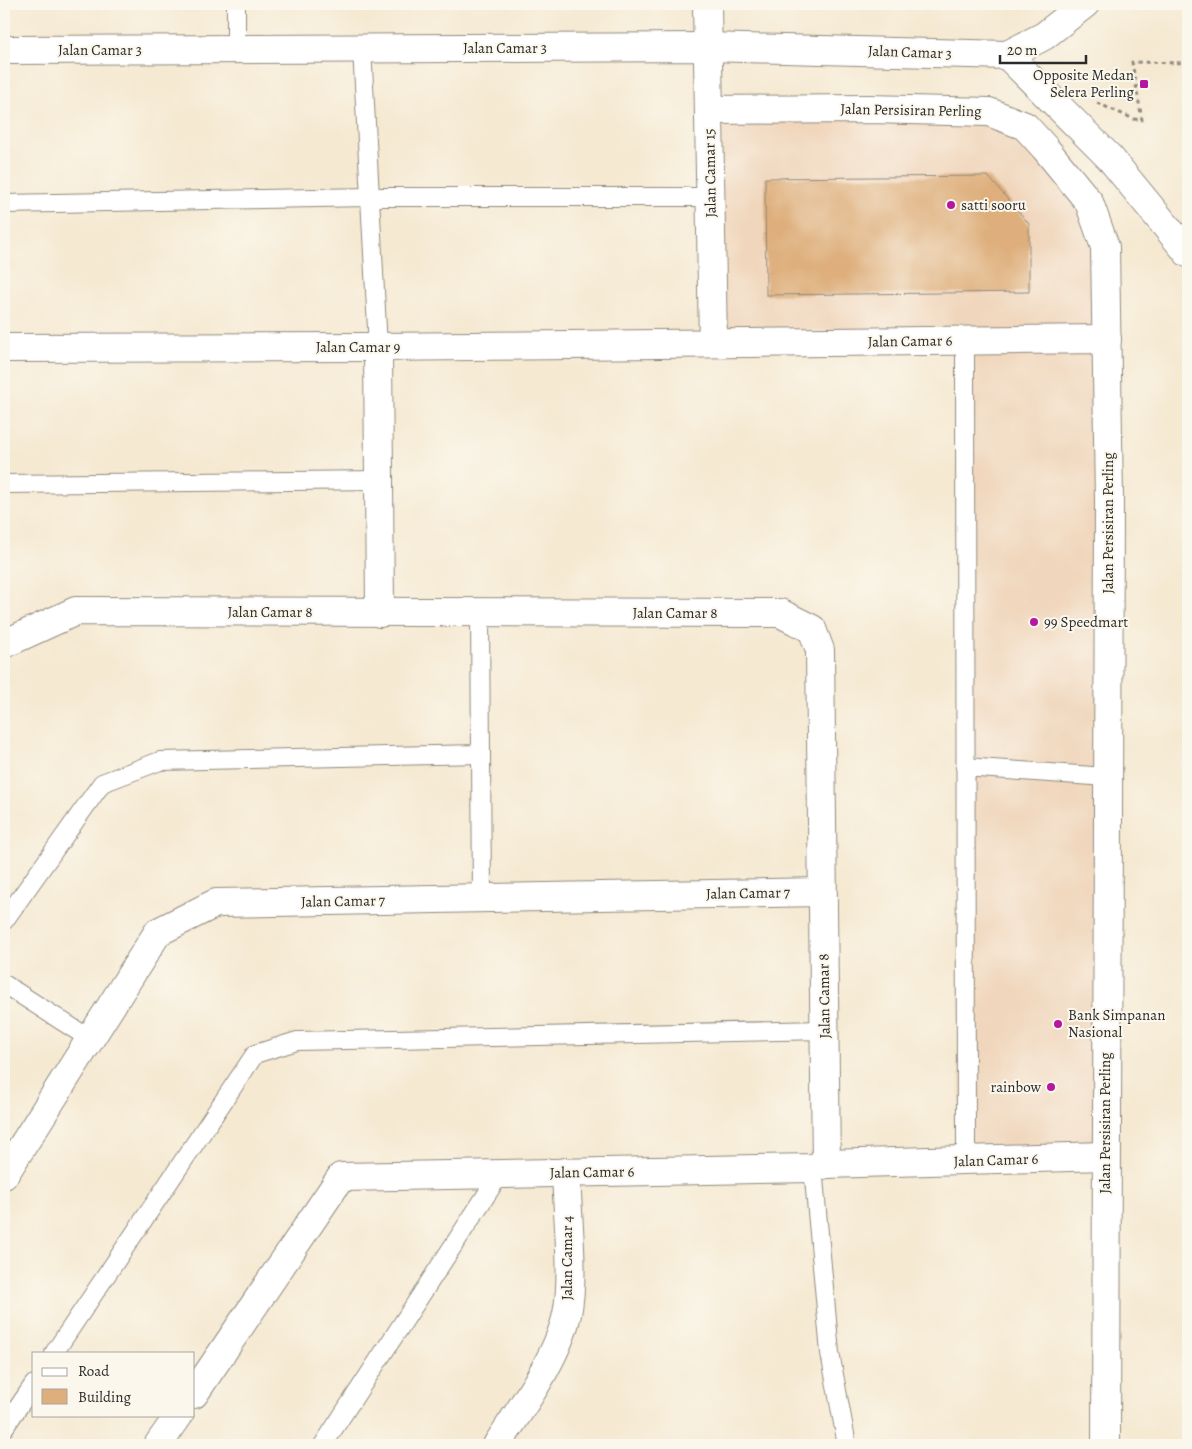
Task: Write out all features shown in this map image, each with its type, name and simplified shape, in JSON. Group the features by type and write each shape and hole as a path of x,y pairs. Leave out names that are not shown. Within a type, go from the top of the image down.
{"street":[{"name":"Jalan Camar 15","path":"707,4 713,343"},
{"name":"Jalan Camar 3","path":"4,50 708,47 1007,55 1044,36 1085,4"},
{"path":"1007,55 1110,158 1188,253"},
{"name":"Jalan Persisiran Perling","path":"709,110 868,109 989,112 1025,126 1089,202 1105,247 1107,339 1106,1445"},
{"name":"Jalan Camar 6","path":"713,343 1107,339"},
{"name":"Jalan Camar 9","path":"4,348 378,347 713,343"},
{"path":"378,347 380,612"},
{"name":"Jalan Camar 8","path":"4,644 76,611 780,613 812,629 820,650 824,1030 820,1166"},
{"name":"Jalan Camar 7","path":"4,1175 158,932 216,903 822,892"},
{"name":"Jalan Camar 6","path":"195,1393 341,1177 820,1166 1105,1156"},
{"name":"Jalan Camar 4","path":"497,1445 524,1404 559,1340 567,1314 570,1285 566,1172"},
{"path":"158,1445 178,1416"}],"lane":[{"path":"236,4 236,49"},
{"path":"362,48 378,347"},
{"path":"4,204 370,197 711,197"},
{"path":"966,340 966,1160"},
{"path":"4,484 379,480"},
{"path":"480,612 482,898"},
{"path":"4,922 102,783 160,761 481,754"},
{"path":"966,767 1107,777"},
{"path":"4,984 90,1039"},
{"path":"55,1352 255,1054 297,1041 824,1030"},
{"path":"820,1166 830,1353 847,1445"},
{"path":"323,1445 500,1174"},
{"path":"4,1428 32,1387"}],"path":[{"path":"1092,100 1134,119 1142,120 1132,62 1188,62"}],"shaded area":[{"path":"720,100 991,102 1098,197 1116,1147 960,1149 957,330 723,331"}],"building":[{"path":"988,176 1029,224 1029,292 766,295 765,178"}],"place":[{"name":"Opposite Medan Selera Perling","path":"1144,84"},
{"name":"satti sooru","path":"951,205"},
{"name":"99 Speedmart","path":"1034,622"},
{"name":"Bank Simpanan Nasional","path":"1058,1024"},
{"name":"rainbow","path":"1051,1087"}]}
